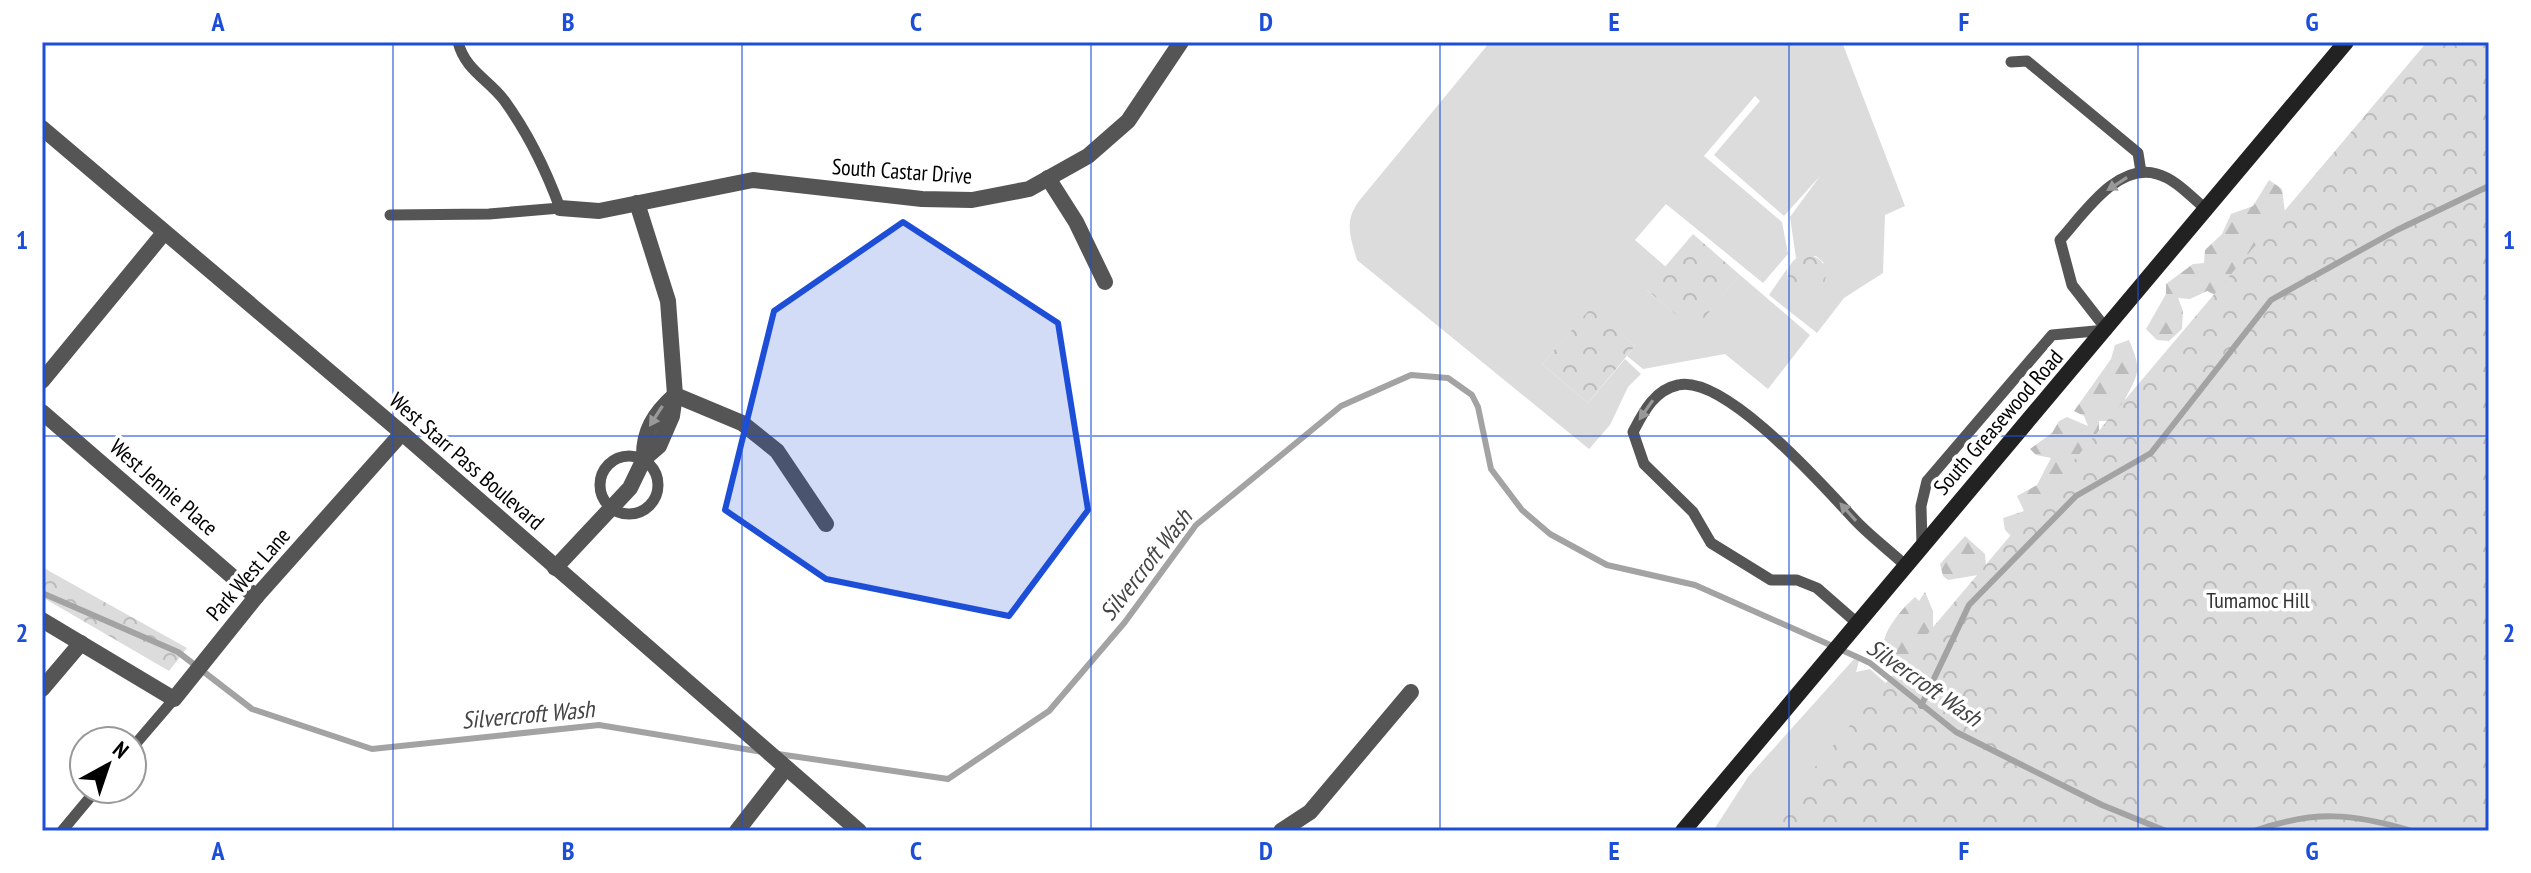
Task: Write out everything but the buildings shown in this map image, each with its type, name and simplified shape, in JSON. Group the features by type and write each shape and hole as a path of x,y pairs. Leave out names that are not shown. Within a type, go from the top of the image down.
{"main road":[{"name":"South Greasewood Road","path":"1683,831 2346,42"}],"street":[{"name":"South Castar Drive","path":"560,208 599,211 753,180 922,199 972,200 1029,189 1088,156 1128,121 1181,42"},
{"name":"West Starr Pass Boulevard","path":"42,128 163,234 402,433 859,831"},
{"path":"1048,178 1076,222 1105,282"},
{"path":"555,568 630,488 644,459 659,446 672,416 675,395 668,301 637,203"},
{"path":"42,381 163,234"},
{"path":"675,395 742,423 777,451 826,524"},
{"name":"West Jennie Place","path":"42,412 256,597"},
{"name":"Park West Lane","path":"174,699 256,597 402,433"},
{"path":"42,620 174,699"},
{"path":"42,689 81,643"},
{"path":"1281,831 1310,812 1411,692"},
{"path":"737,831 786,768"}],"lane":[{"path":"390,215 489,214 560,208 543,163 506,102 462,58 458,42"},
{"path":"2011,62 2027,61 2138,153 2141,172"},
{"path":"2107,330 2072,285 2060,240 2114,182 2141,172 2157,173 2174,182 2207,210"},
{"path":"1922,545 1921,506 1927,481 2052,335 2107,330"},
{"path":"1857,623 1817,588 1797,580 1771,580 1711,543 1693,512 1644,464 1633,432 1648,402 1677,385 1703,386 1737,408 1803,462 1857,522 1905,565"},
{"path":"620,456 644,459 658,479 655,498 641,512 632,514 611,509 601,495 599,485 605,467 620,456"},
{"name":"Park West Lane","path":"148,729 174,699"},
{"path":"62,831 84,805"}],"highlighted area":[{"path":"903,222 1058,323 1088,510 1009,616 826,579 725,510 774,311"}],"green space":[{"path":"1490,42 1842,42 1905,206 1885,215 1883,273 1844,298 1817,333 1769,295 1787,269 1788,280 1824,263 1816,256 1796,258 1790,217 1820,176 1784,216 1714,155 1760,101 1755,96 1704,156 1782,222 1788,254 1763,283 1666,204 1635,240 1666,267 1647,290 1694,329 1740,275 1810,335 1768,389 1725,354 1643,369 1627,356 1635,346 1590,310 1542,364 1588,403 1625,359 1641,374 1628,387 1610,425 1589,449 1357,260 1352,243 1350,222 1354,208"},
{"name":"Tumamoc Hill","path":"2427,42 2489,42 2489,831 1761,831"},
{"path":"2269,180 2282,189 2285,213 2218,296 2207,291 2190,299 2178,298 2183,311 2182,329 2169,341 2157,340 2146,329 2166,294 2166,284 2193,264 2204,263 2205,250 2222,234 2231,214 2253,206"},
{"path":"1693,234 1740,275 1694,330 1646,289"},
{"path":"1807,255 1820,261 1826,274 1820,287 1807,293 1794,287 1788,274 1794,261"},
{"path":"1590,309 1635,346 1588,403 1542,364"},
{"path":"2129,340 2137,371 2125,399 2125,412 2116,421 2099,421 2099,431 2012,537 2005,530 2003,518 2024,511 2017,496 2037,485 2051,458 2036,455 2030,449 2067,417 2088,426 2084,416 2074,411 2111,359 2115,345"},
{"path":"1965,536 1985,554 1986,566 1978,575 1948,580 1943,576 1940,564"},
{"path":"42,567 187,648 169,671 42,597"},
{"path":"1925,592 1933,611 1933,645 1896,677 1883,656 1886,635 1907,605 1915,597 1919,601"},
{"path":"1854,659 1859,661 1856,672 1870,669 1900,696 2157,831 1713,831 1748,777"}],"waterway":[{"path":"1921,706 1969,605 2076,496 2151,453 2271,300 2397,230 2489,186"},
{"name":"Silvercroft Wash","path":"778,754 948,779 1049,711 1125,622 1196,525 1341,406 1411,375 1448,378 1472,395 1478,407 1491,469 1522,510 1550,534 1607,565 1695,585 1870,663 1956,732 2102,805 2166,831"},
{"name":"Silvercroft Wash","path":"42,593 178,652 252,709 372,749 599,725 763,752"},
{"name":"Silvercroft Wash","path":"2254,831 2296,820 2333,816 2370,820 2412,831"}]}
